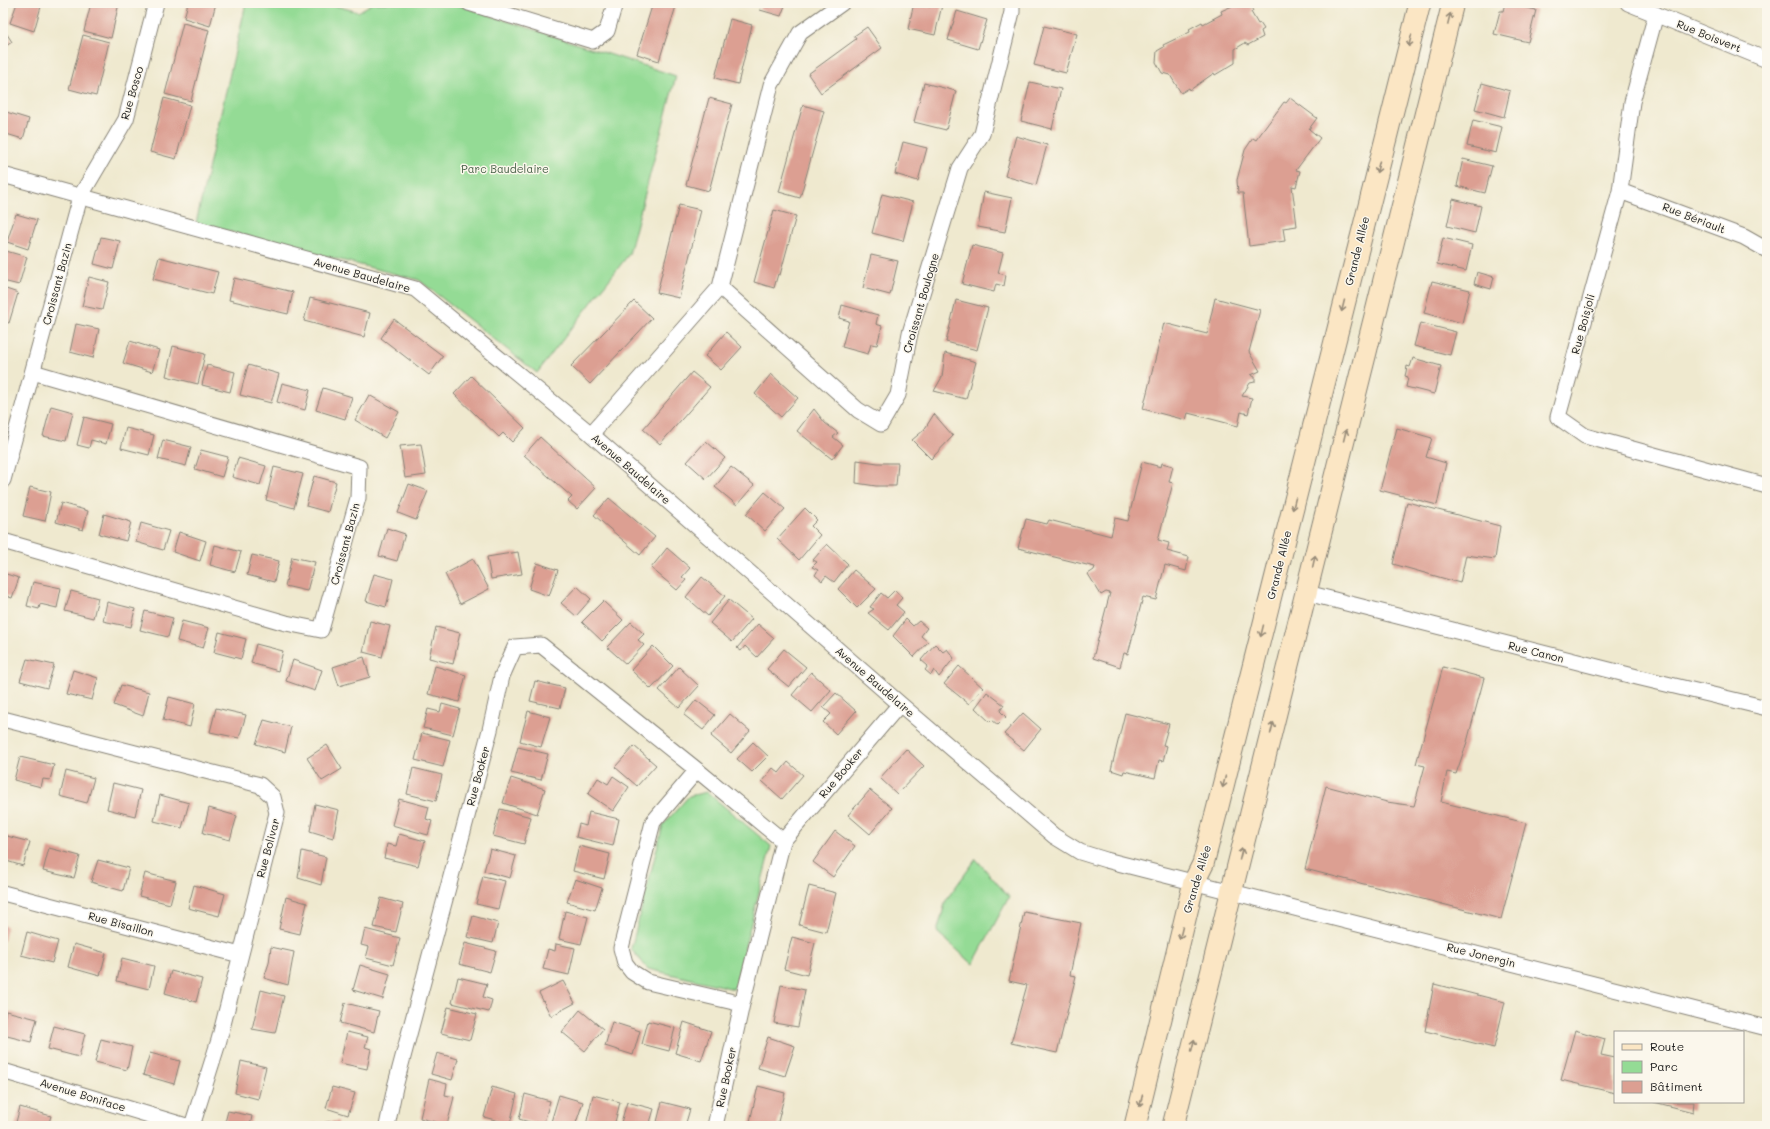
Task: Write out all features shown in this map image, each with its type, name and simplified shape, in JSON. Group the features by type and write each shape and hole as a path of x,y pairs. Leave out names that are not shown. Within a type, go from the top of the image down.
{"main road":[{"name":"Grande Allée","path":"1135,1126 1194,882 1203,864 1219,803 1420,3"},
{"path":"1173,1126 1453,3"}],"street":[{"name":"Rue Bosco","path":"80,196 126,119 156,3"},
{"path":"469,3 593,41 607,32 615,3"},
{"path":"591,434 720,287 770,85 800,33 842,3"},
{"name":"Croissant Boulogne","path":"720,287 858,410 881,424 898,395 910,333 960,168 982,134 1012,12 1012,3"},
{"name":"Rue Boisvert","path":"1628,3 1767,60"},
{"name":"Rue Boisjoli","path":"1656,14 1632,102 1620,191 1558,417 1584,436 1767,486"},
{"name":"Avenue Baudelaire","path":"3,175 415,289 591,434 900,704 1054,836 1066,845 1089,855 1194,882"},
{"name":"Rue Bériault","path":"1620,191 1744,238 1767,250"},
{"name":"Croissant Bazin","path":"3,480 80,196"},
{"name":"Croissant Bazin","path":"3,541 286,623 321,630 358,498 359,467 33,372"},
{"name":"Rue Canon","path":"1306,593 1637,677 1767,708"},
{"name":"Rue Booker","path":"387,1126 395,1087 490,730 502,676 515,647 541,645 697,770 783,842"},
{"name":"Rue Booker","path":"715,1126 742,1004 783,842 900,704"},
{"name":"Rue Bolivar","path":"3,719 260,785 272,797 278,813 219,1040 192,1126"},
{"path":"697,770 653,822 621,948 625,963 632,972 648,982 742,1004"},
{"name":"Rue Jonergin","path":"1194,882 1767,1028"},
{"name":"Rue Bisaillon","path":"3,893 240,955"},
{"name":"Avenue Boniface","path":"3,1071 186,1126"}],"green space":[{"name":"Parc Baudelaire","path":"246,3 326,3 358,12 373,3 452,3 676,76 629,254 537,373 419,280 196,223"},
{"path":"707,792 771,846 734,989 648,969 631,949 663,825 689,796"},
{"path":"976,859 1009,897 973,964 937,932 946,900"}],"building":[{"path":"17,3 42,3 34,31 10,23"},
{"path":"91,3 119,3 111,38 84,31"},
{"path":"188,3 216,3 210,26 184,18"},
{"path":"653,3 677,3 659,61 637,54"},
{"path":"762,3 786,3 781,16 760,10"},
{"path":"914,3 930,7 931,3 942,5 935,35 908,29"},
{"path":"1239,3 1245,3 1246,5 1249,3 1253,11 1251,12 1258,24 1260,23 1264,29 1261,31 1263,37 1248,45 1245,43 1235,49 1235,63 1215,75 1214,73 1190,90 1189,88 1181,93 1170,75 1162,73 1156,62 1157,51 1164,47 1163,45 1190,32 1189,29 1202,22 1203,24 1222,14 1221,11"},
{"path":"1505,3 1536,10 1528,42 1494,34 1500,11 1503,11"},
{"path":"957,11 987,20 978,49 948,40"},
{"path":"730,19 752,25 738,84 715,78"},
{"path":"183,23 209,30 191,101 165,94"},
{"path":"1044,26 1077,34 1066,73 1034,65"},
{"path":"867,27 882,48 821,93 808,74 856,39 854,36"},
{"path":"3,28 12,42 3,48"},
{"path":"83,35 109,42 96,96 69,89"},
{"path":"1030,82 1061,89 1052,129 1021,121"},
{"path":"924,83 956,91 946,130 914,122"},
{"path":"1482,83 1510,91 1504,117 1475,109"},
{"path":"164,98 190,105 176,159 150,152"},
{"path":"709,98 732,104 709,191 686,185"},
{"path":"1290,98 1317,118 1309,129 1320,138 1296,170 1300,171 1296,187 1292,186 1297,226 1283,228 1285,241 1249,246 1243,193 1238,193 1237,180 1245,150 1253,138 1256,140 1284,102 1286,103"},
{"path":"803,105 824,111 800,198 779,192"},
{"path":"3,111 29,119 23,139 3,133"},
{"path":"1473,120 1502,127 1496,153 1467,146"},
{"path":"1016,136 1047,145 1036,185 1005,176"},
{"path":"903,142 927,148 918,181 895,174"},
{"path":"1463,159 1492,166 1485,193 1457,186"},
{"path":"984,192 1012,198 1005,232 978,227"},
{"path":"882,194 913,202 903,241 872,233"},
{"path":"1453,199 1481,206 1475,233 1447,226"},
{"path":"679,205 701,210 679,298 657,293"},
{"path":"774,210 796,216 780,275 778,274 774,288 754,282"},
{"path":"16,214 37,220 28,249 7,242"},
{"path":"101,237 120,241 113,269 94,264"},
{"path":"1443,238 1472,245 1466,271 1437,264"},
{"path":"972,245 1003,253 998,273 1006,275 1004,286 996,284 994,292 962,284"},
{"path":"6,251 27,257 19,285 3,281 3,260"},
{"path":"871,255 898,261 890,295 863,288"},
{"path":"159,257 218,272 212,294 153,279"},
{"path":"1477,272 1494,277 1491,289 1474,284"},
{"path":"89,277 109,282 102,310 82,306"},
{"path":"234,278 293,292 288,314 229,300"},
{"path":"1432,281 1470,290 1462,323 1424,313"},
{"path":"3,288 18,293 9,323 3,321"},
{"path":"310,298 370,313 364,337 304,321"},
{"path":"1215,298 1260,310 1249,352 1260,371 1251,375 1255,377 1255,382 1250,383 1242,396 1252,398 1248,414 1241,412 1238,426 1188,413 1186,420 1143,409 1164,323 1207,334"},
{"path":"956,300 988,308 977,350 946,342"},
{"path":"634,301 652,318 590,384 571,366"},
{"path":"842,305 878,315 876,324 882,326 877,345 871,344 868,354 842,347 849,321 839,318"},
{"path":"394,319 443,356 429,375 381,338"},
{"path":"1420,323 1456,332 1450,355 1414,346"},
{"path":"76,324 99,329 93,358 70,352"},
{"path":"726,332 742,347 721,370 705,356"},
{"path":"130,341 159,350 152,372 123,363"},
{"path":"173,346 205,354 198,384 166,376"},
{"path":"945,353 976,362 966,399 934,391 942,377"},
{"path":"1413,358 1441,366 1434,394 1406,387 1408,377 1405,376 1407,366 1410,367"},
{"path":"207,365 235,372 230,392 202,385"},
{"path":"248,365 279,374 271,403 240,395"},
{"path":"692,372 710,387 660,444 643,429"},
{"path":"771,374 798,398 781,417 755,394"},
{"path":"471,376 525,428 512,442 503,433 499,437 454,394"},
{"path":"282,383 310,390 305,410 277,402"},
{"path":"323,388 352,397 345,419 316,410"},
{"path":"369,395 399,412 385,438 355,420"},
{"path":"51,406 73,412 66,441 43,436"},
{"path":"814,409 825,423 838,433 833,437 843,445 832,459 797,431"},
{"path":"934,414 953,436 931,459 912,440 924,430"},
{"path":"84,417 111,424 106,444 91,440 89,448 77,445"},
{"path":"126,428 154,435 149,455 121,448"},
{"path":"1397,428 1432,438 1426,457 1446,463 1437,505 1380,490"},
{"path":"540,437 596,488 577,509 568,501 572,497 524,455"},
{"path":"163,440 191,447 186,466 158,459"},
{"path":"706,441 725,458 706,479 687,462"},
{"path":"421,444 426,475 405,478 400,446"},
{"path":"201,450 228,457 222,477 195,469"},
{"path":"238,458 266,466 260,485 232,477"},
{"path":"857,460 878,463 898,463 896,486 876,486 856,483"},
{"path":"1142,462 1161,467 1162,463 1173,466 1169,482 1173,483 1158,540 1169,543 1167,551 1189,557 1186,571 1165,565 1156,600 1143,597 1128,654 1124,653 1120,667 1093,658 1110,593 1106,592 1101,595 1088,574 1094,570 1095,567 1018,548 1026,519 1047,524 1049,520 1111,536 1115,518 1128,521"},
{"path":"274,467 303,474 294,508 266,500"},
{"path":"731,467 754,485 737,505 715,487"},
{"path":"314,476 336,482 328,512 306,506"},
{"path":"409,484 428,491 416,520 398,513"},
{"path":"30,487 51,492 45,521 23,516"},
{"path":"765,492 785,509 765,531 746,514"},
{"path":"609,498 655,537 640,555 594,515"},
{"path":"1407,502 1500,526 1495,559 1466,555 1460,583 1393,564"},
{"path":"61,503 88,511 83,530 56,522"},
{"path":"805,508 817,520 811,526 820,535 799,560 777,539"},
{"path":"104,514 131,522 126,541 99,534"},
{"path":"141,523 169,531 163,550 136,542"},
{"path":"387,528 405,534 397,561 379,556"},
{"path":"179,532 206,541 200,561 173,552"},
{"path":"827,544 848,564 834,582 826,576 822,581 815,575 818,570 812,567 817,562 813,560"},
{"path":"215,545 241,552 235,572 210,565"},
{"path":"667,548 690,568 682,577 686,580 677,590 651,568"},
{"path":"518,552 522,574 491,579 487,557"},
{"path":"252,555 279,561 274,582 247,575"},
{"path":"292,557 315,562 307,591 285,586"},
{"path":"473,559 489,589 460,604 445,574"},
{"path":"537,563 558,570 549,596 529,589"},
{"path":"854,570 876,589 857,608 838,589"},
{"path":"3,573 19,578 12,598 3,595"},
{"path":"374,574 393,579 386,607 366,601"},
{"path":"702,577 725,596 708,616 686,597"},
{"path":"33,582 61,588 57,608 40,604 39,609 27,606"},
{"path":"577,586 591,599 576,616 561,603"},
{"path":"895,590 902,598 896,605 904,612 889,630 868,613 874,609 870,607 881,593 887,598"},
{"path":"71,591 98,598 93,618 65,611"},
{"path":"729,600 752,619 732,642 710,623"},
{"path":"603,601 623,620 602,641 582,622"},
{"path":"107,602 135,609 131,627 103,621"},
{"path":"145,611 173,618 168,637 140,630"},
{"path":"906,619 913,626 919,621 927,628 921,636 928,642 914,657 893,636"},
{"path":"182,621 209,628 203,648 177,641"},
{"path":"370,621 390,626 382,657 363,652"},
{"path":"631,622 644,634 638,640 644,645 626,664 607,647"},
{"path":"758,624 774,638 757,657 745,646 741,651 737,648"},
{"path":"436,627 460,633 453,664 429,658"},
{"path":"219,632 246,639 241,659 214,652"},
{"path":"256,644 283,651 278,671 251,663"},
{"path":"935,644 943,652 947,649 954,658 939,677 934,670 931,675 925,670 928,666 921,660"},
{"path":"653,646 673,666 651,689 631,670"},
{"path":"784,649 806,667 789,687 767,669"},
{"path":"364,657 370,677 339,686 333,667"},
{"path":"27,659 54,665 47,688 20,681"},
{"path":"293,660 322,670 315,691 286,681"},
{"path":"435,666 466,675 459,702 428,694"},
{"path":"959,666 983,688 969,704 944,684"},
{"path":"679,667 699,686 679,708 659,690"},
{"path":"1443,667 1484,678 1467,742 1456,774 1447,772 1441,802 1526,823 1501,919 1305,869 1326,786 1387,802 1414,806 1425,766 1416,764"},
{"path":"73,670 98,678 92,700 66,694"},
{"path":"811,672 831,690 812,712 792,695"},
{"path":"535,681 565,688 560,708 530,701"},
{"path":"121,685 149,692 143,716 114,705"},
{"path":"987,692 1004,705 1000,711 1006,717 998,725 992,720 990,722 975,708"},
{"path":"836,693 856,711 836,734 823,722 831,714 823,707"},
{"path":"169,697 195,704 190,727 163,720"},
{"path":"696,700 715,715 703,730 684,715"},
{"path":"442,704 460,709 453,735 423,728 428,709 440,712"},
{"path":"216,708 246,715 239,738 210,732"},
{"path":"528,711 550,717 541,747 520,741"},
{"path":"1023,713 1041,729 1024,750 1004,734"},
{"path":"1125,713 1169,724 1163,745 1167,746 1163,761 1159,760 1155,778 1124,771 1123,774 1111,770"},
{"path":"730,714 750,731 731,753 711,736"},
{"path":"264,720 291,727 285,752 256,744"},
{"path":"422,733 450,740 443,767 415,760"},
{"path":"753,742 768,756 752,772 737,759"},
{"path":"327,745 342,769 322,781 307,758"},
{"path":"634,746 656,765 637,786 615,767"},
{"path":"518,747 548,754 541,780 511,773"},
{"path":"906,749 924,766 897,794 880,778"},
{"path":"20,757 54,765 50,780 43,779 41,787 14,780"},
{"path":"788,762 803,775 782,799 762,781 773,768 779,773"},
{"path":"413,768 442,775 436,801 407,794"},
{"path":"66,771 94,778 87,803 60,796"},
{"path":"613,776 629,787 613,811 588,794 598,778 608,784"},
{"path":"511,778 545,789 537,814 503,803"},
{"path":"113,783 141,790 135,816 107,809"},
{"path":"870,790 892,808 870,834 848,815"},
{"path":"160,795 189,803 182,828 154,821"},
{"path":"399,799 429,807 426,819 432,821 428,835 392,825"},
{"path":"315,804 339,810 333,838 310,831"},
{"path":"209,808 237,816 230,840 203,833"},
{"path":"500,809 531,817 524,844 493,836"},
{"path":"589,812 619,819 613,846 576,837 579,824 586,826"},
{"path":"835,831 855,846 833,877 813,862"},
{"path":"399,834 425,841 418,866 384,858 387,844 396,846"},
{"path":"3,835 30,842 23,866 3,860"},
{"path":"579,846 610,854 604,879 573,871"},
{"path":"49,848 80,856 74,878 43,871"},
{"path":"490,849 516,856 510,878 484,871"},
{"path":"302,851 326,857 321,885 298,878"},
{"path":"98,860 129,868 123,891 91,882"},
{"path":"145,873 176,881 170,904 139,896"},
{"path":"483,876 505,881 498,909 476,904"},
{"path":"575,879 602,888 595,910 567,902"},
{"path":"194,885 225,894 219,916 188,908"},
{"path":"809,886 836,893 826,932 799,925"},
{"path":"286,897 307,903 300,934 279,929"},
{"path":"381,898 403,904 396,932 374,927"},
{"path":"565,911 588,917 581,944 559,939"},
{"path":"1024,912 1081,923 1070,975 1076,976 1057,1053 1011,1043 1027,985 1009,981"},
{"path":"473,916 498,923 493,943 467,937"},
{"path":"3,925 7,926 4,941 3,941"},
{"path":"365,929 400,938 393,965 366,958 369,947 361,945"},
{"path":"27,932 58,941 52,963 21,955"},
{"path":"792,937 815,943 807,975 784,969"},
{"path":"465,943 496,951 490,972 459,964"},
{"path":"74,944 106,953 100,976 68,967"},
{"path":"556,944 575,948 569,975 543,969 548,949 555,951"},
{"path":"271,947 294,952 288,985 264,978 269,963"},
{"path":"122,958 154,966 149,989 117,981"},
{"path":"360,965 390,974 383,999 353,990"},
{"path":"171,971 202,979 196,1002 165,993"},
{"path":"458,977 487,984 483,997 492,1000 489,1012 452,1003"},
{"path":"563,981 575,1003 551,1016 539,993"},
{"path":"1434,984 1505,1002 1494,1048 1425,1031"},
{"path":"781,985 805,990 798,1027 774,1023"},
{"path":"261,990 284,996 275,1033 252,1029"},
{"path":"345,1003 379,1011 374,1032 340,1023"},
{"path":"448,1007 477,1014 470,1040 441,1033"},
{"path":"580,1010 603,1029 585,1051 562,1032"},
{"path":"6,1011 37,1019 31,1042 3,1035 3,1022"},
{"path":"648,1021 675,1028 669,1051 642,1044"},
{"path":"612,1022 640,1031 633,1055 605,1046"},
{"path":"684,1022 711,1031 701,1061 675,1053"},
{"path":"54,1026 85,1034 79,1057 48,1049"},
{"path":"1575,1030 1605,1039 1601,1055 1614,1058 1614,1093 1561,1080"},
{"path":"347,1032 368,1037 365,1047 371,1049 367,1069 340,1063"},
{"path":"768,1037 795,1046 785,1076 758,1068"},
{"path":"101,1039 132,1047 127,1070 95,1062"},
{"path":"150,1053 180,1061 174,1084 143,1075"},
{"path":"437,1053 458,1059 452,1080 431,1074"},
{"path":"241,1061 266,1067 258,1099 235,1093"},
{"path":"429,1079 447,1084 445,1095 454,1097 447,1125 420,1118"},
{"path":"758,1086 785,1093 777,1126 749,1126"},
{"path":"332,1087 355,1093 348,1115 326,1108"},
{"path":"492,1087 517,1094 510,1124 484,1117"},
{"path":"525,1094 550,1101 543,1126 519,1119"},
{"path":"559,1095 583,1102 575,1126 563,1126 551,1122"},
{"path":"593,1095 620,1102 614,1126 586,1125"},
{"path":"627,1102 654,1109 649,1126 620,1126"},
{"path":"662,1102 690,1109 685,1126 656,1126"},
{"path":"1658,1103 1694,1103 1693,1112"},
{"path":"20,1107 51,1116 48,1126 15,1126"},
{"path":"228,1111 252,1116 250,1126 224,1126"},
{"path":"338,1121 338,1126 310,1126 309,1124"}]}
